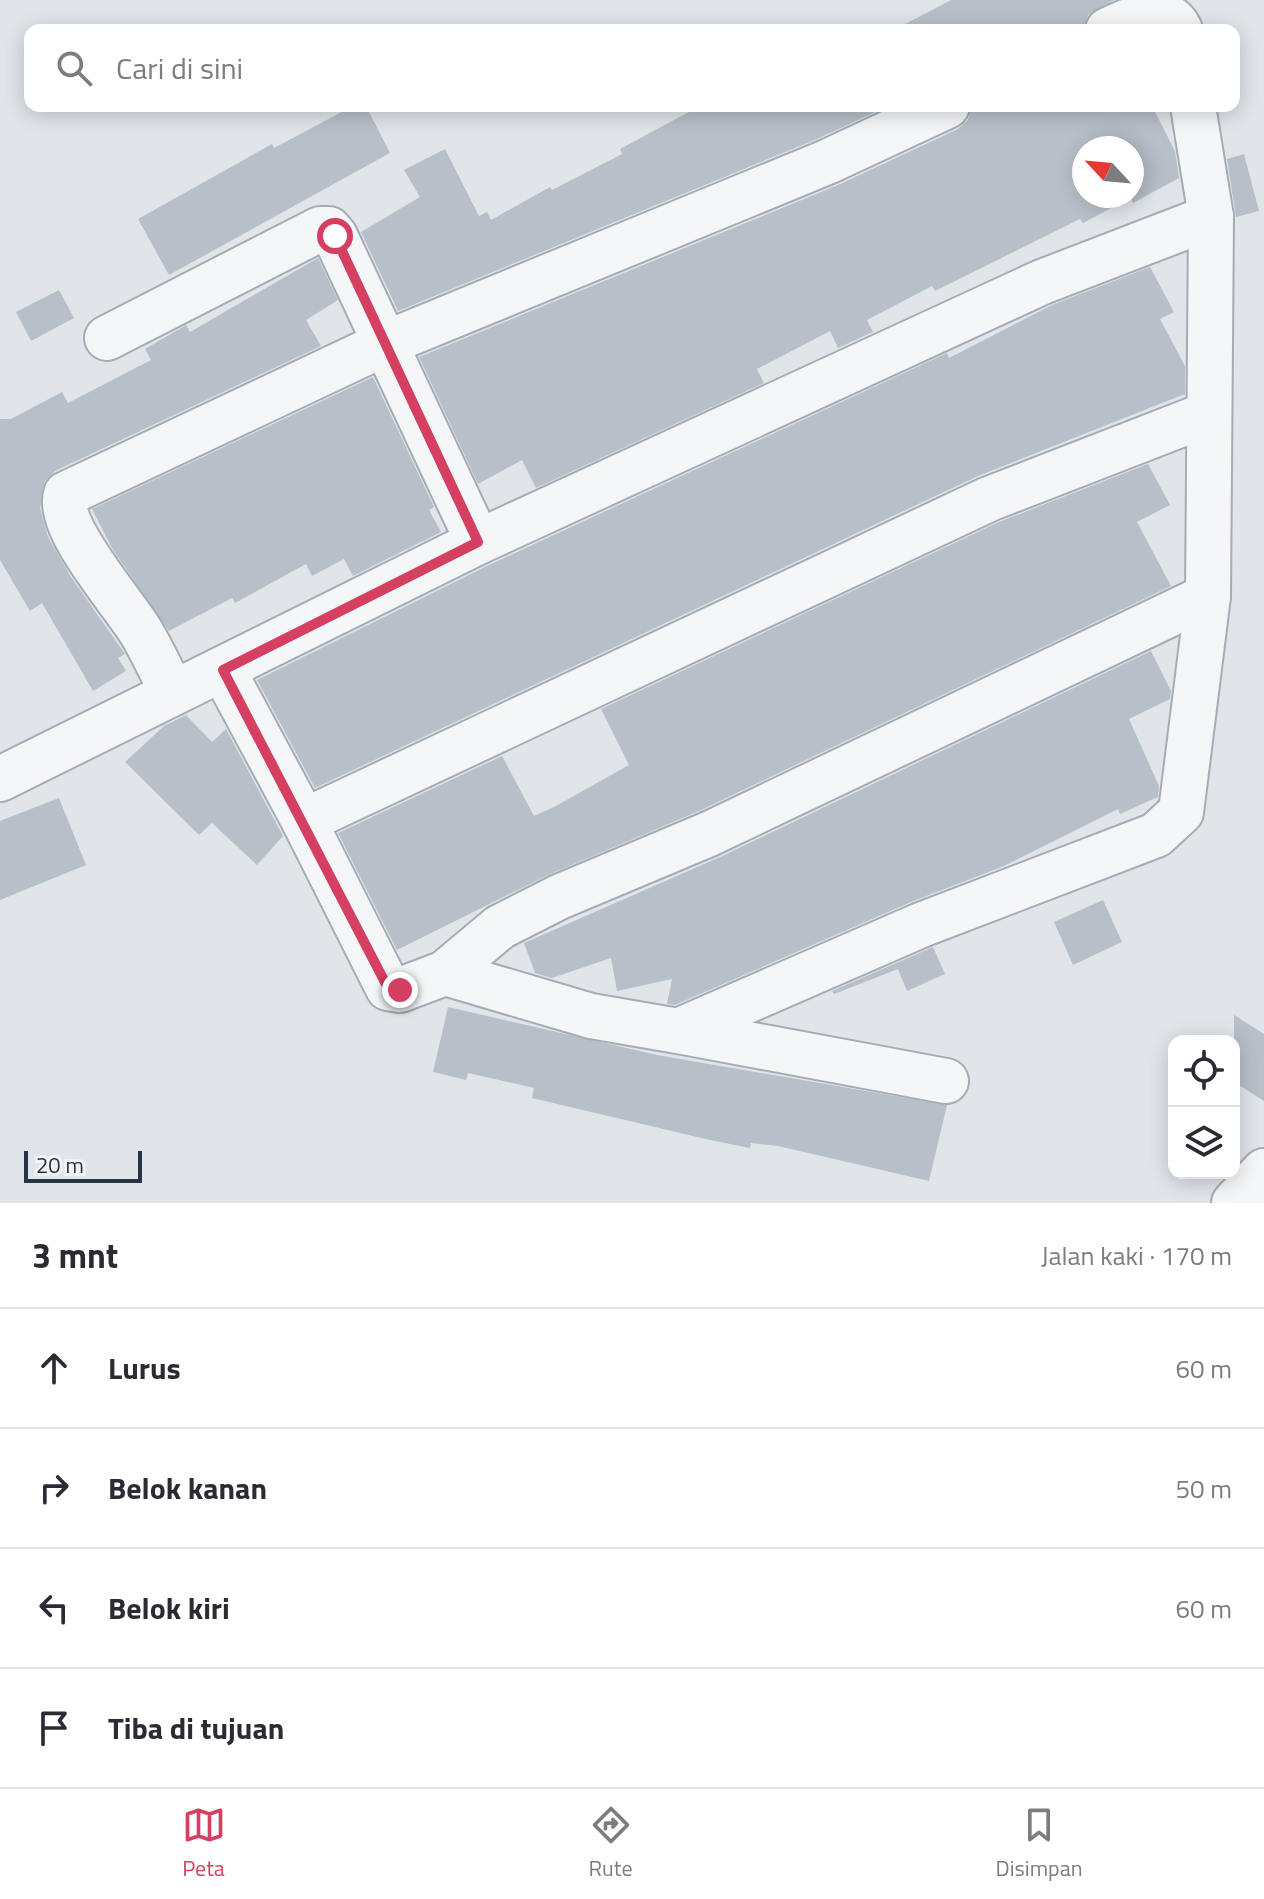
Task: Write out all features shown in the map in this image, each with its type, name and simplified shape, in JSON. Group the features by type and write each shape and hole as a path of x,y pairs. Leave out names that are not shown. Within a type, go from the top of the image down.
{"street":[{"path":"1121,24 1142,14 1154,13 1177,24"},
{"path":"173,693 142,633 95,566 65,514 66,494 384,344 827,162 934,112"},
{"path":"678,1031 921,925 1156,835 1181,812 1208,596 1211,217 1194,112"},
{"path":"0,779 478,542 1042,282 1211,217"},
{"path":"107,338 320,229 329,229 335,236 478,542"},
{"path":"304,821 989,499 1208,414"},
{"path":"223,670 388,988 400,990 445,973 500,927 559,897 709,834 1208,596"},
{"path":"445,973 591,1016 946,1081"},
{"path":"1234,1203 1264,1171"}],"building":[{"path":"951,0 1114,0 1088,15 1085,24 905,24"},
{"path":"342,112 369,112 390,153 169,275 138,219 272,144 274,148"},
{"path":"689,112 875,112 817,139 398,311 361,232 420,197 404,170 445,149 479,216 487,212 491,220 550,187 552,190 622,154 620,149"},
{"path":"970,112 1155,112 1175,151 1179,178 1144,197 1144,136 1072,136 1072,208 1111,208 1083,223 1080,219 935,291 932,286 867,320 873,332 838,348 830,331 757,369 764,383 536,488 522,460 478,484 419,357 838,185 958,129 968,120"},
{"path":"1244,154 1259,211 1236,217 1227,159"},
{"path":"318,258 338,300 306,320 321,346 55,471 45,481 40,508 48,537 71,577 125,654 118,658 126,671 93,691 42,603 30,611 0,560 0,419 11,419 62,392 68,403 151,360 145,349 186,325 190,332"},
{"path":"1150,267 1174,312 1160,319 1185,366 1185,394 978,476 315,788 257,680 489,565 947,353 949,358 1052,305"},
{"path":"59,290 74,318 31,341 16,312"},
{"path":"373,377 434,507 429,510 441,532 353,576 344,559 312,576 306,564 235,603 232,598 169,631 113,550 92,509"},
{"path":"1148,464 1170,505 1137,522 1171,586 699,811 548,875 397,950 338,833 502,756 534,816 554,807 629,765 601,709 999,522"},
{"path":"1151,651 1171,691 1170,699 1129,719 1159,786 1158,797 1120,814 1118,809 1004,866 911,902 675,1005 667,1004 672,979 617,991 611,958 552,978 535,973 524,943 720,857"},
{"path":"186,715 212,742 226,729 283,836 257,865 212,823 199,835 125,762 164,726"},
{"path":"59,798 86,865 0,900 0,821"},
{"path":"1103,900 1122,942 1073,965 1054,922"},
{"path":"933,947 945,974 907,991 898,969 834,994 832,991"},
{"path":"448,1007 657,1055 947,1105 929,1181 778,1146 751,1143 750,1148 710,1140 532,1098 534,1088 468,1073 466,1080 433,1072"},
{"path":"1234,1015 1264,1034 1264,1101 1240,1086 1240,1035 1234,1035"}],"route":[{"path":"335,236 478,542 223,670 388,988 400,990"}]}
